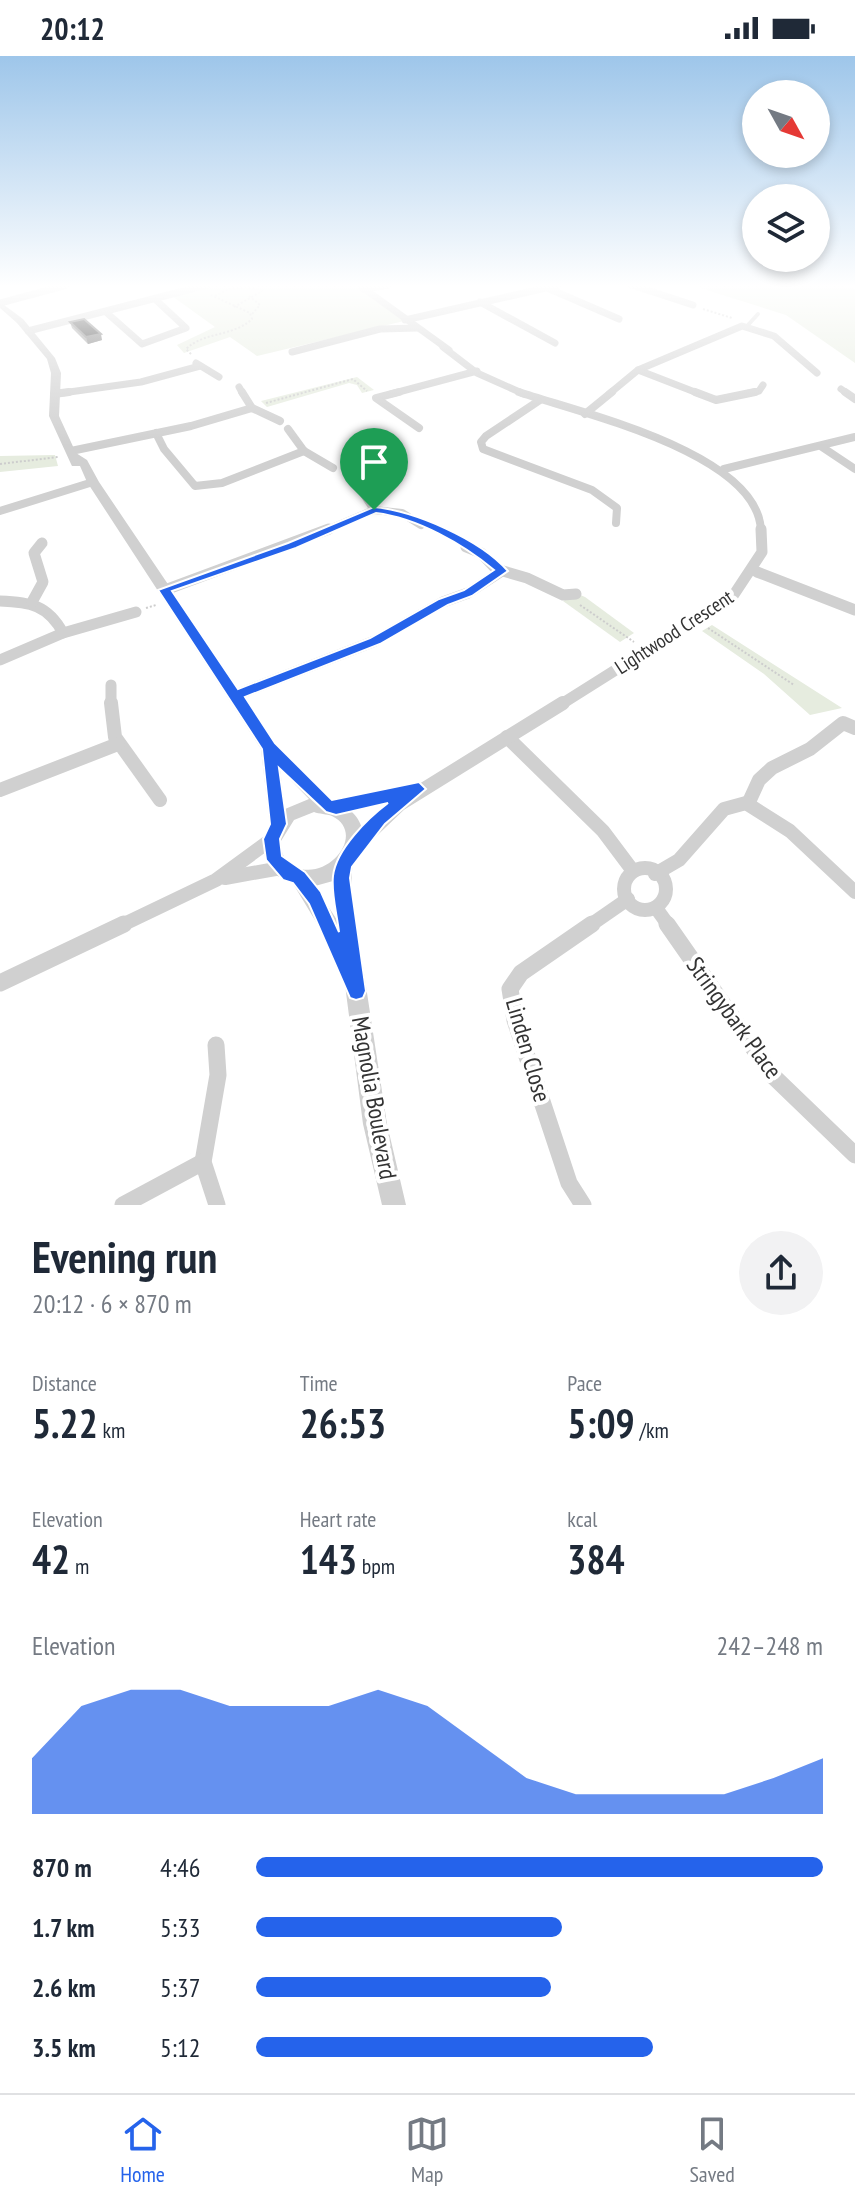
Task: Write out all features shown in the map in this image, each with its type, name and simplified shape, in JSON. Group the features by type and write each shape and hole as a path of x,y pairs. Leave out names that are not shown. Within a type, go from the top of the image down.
{"street":[{"path":"34,339 54,365 58,429 82,473 91,480 269,748 353,825 349,857 323,877 290,873 216,880"},
{"path":"136,339 142,344 157,339"},
{"path":"292,352 343,339"},
{"path":"432,339 476,370 540,400 681,445 724,469 753,499 762,516 766,548 757,572 855,610"},
{"path":"547,339 555,343"},
{"path":"585,414 638,370 713,339"},
{"path":"779,339 817,373"},
{"path":"54,394 141,382 197,364 219,377"},
{"path":"376,398 476,370"},
{"path":"638,370 716,400"},
{"path":"707,406 716,400 759,391 763,385"},
{"path":"239,387 252,408 280,421"},
{"path":"841,389 855,399"},
{"path":"368,392 419,428"},
{"path":"540,400 486,436 481,442 483,449 539,473 596,488 617,508 616,523"},
{"path":"73,453 252,408"},
{"path":"288,429 304,451 333,468"},
{"path":"156,433 164,449 195,486 222,483 304,451"},
{"path":"724,469 855,437"},
{"path":"822,447 855,469"},
{"path":"0,511 91,480"},
{"path":"358,485 374,510"},
{"path":"165,590 292,545 374,510 402,513 421,525"},
{"path":"32,602 43,582 34,553 42,543"},
{"path":"466,547 481,553 502,571 563,595 576,594"},
{"path":"236,695 375,641 443,602 468,593 502,571"},
{"name":"Lightwood Crescent","path":"349,857 379,819 419,789 455,771 733,596 757,572"},
{"path":"0,601 32,602 54,615 63,633"},
{"path":"0,660 63,633 136,612"},
{"path":"111,685 112,725 118,744 149,777 160,800"},
{"path":"748,804 759,780 772,768 810,749 843,723 855,728"},
{"path":"507,737 603,831 633,871 655,874 676,865 692,850 720,811 732,803 748,804 814,854 855,892"},
{"path":"0,790 118,744"},
{"path":"269,748 275,832 271,850 290,873"},
{"name":"Lightwood Crescent","path":"331,807 419,789"},
{"path":"0,983 216,880 300,808 331,807"},
{"name":"Magnolia Boulevard","path":"349,857 341,878 375,1124 394,1205"},
{"path":"633,871 622,886 628,899 641,908 656,908 663,904 667,892 655,874"},
{"name":"Magnolia Boulevard","path":"290,873 332,930 356,991"},
{"name":"Linden Close","path":"583,1205 569,1183 515,1020 510,989 521,973 628,899"},
{"name":"Stringybark Place","path":"656,908 773,1076 855,1155"},
{"path":"216,1045 218,1075 203,1162 217,1205"},
{"path":"123,1205 203,1162"}],"path":[{"path":"197,364 186,349 192,341 201,339"},
{"path":"252,408 289,394 353,379 368,392"},
{"path":"0,464 58,457"},
{"path":"421,525 466,547"},
{"path":"563,595 606,620 635,643"},
{"path":"697,619 794,685"}],"shaded area":[{"path":"190,339 225,339 184,353 177,345"},
{"path":"232,339 330,339 257,356"},
{"path":"820,339 855,339 855,363"},
{"path":"357,377 374,390 362,393 357,385 349,383 267,407 261,401"},
{"path":"55,455 58,466 0,472 0,456"},
{"path":"578,594 634,633 620,642 563,601"},
{"path":"712,625 842,708 810,715 764,674 702,631"}],"route":[{"path":"374,510 278,551 165,590 269,748 278,824 272,839 274,860 289,874 299,878 315,898 332,930 356,991 341,878 344,865 366,832 419,789 336,808 326,805 269,748 236,695 375,641 443,602 468,593 502,571 481,553 444,533 421,525 402,513 374,510"}]}
